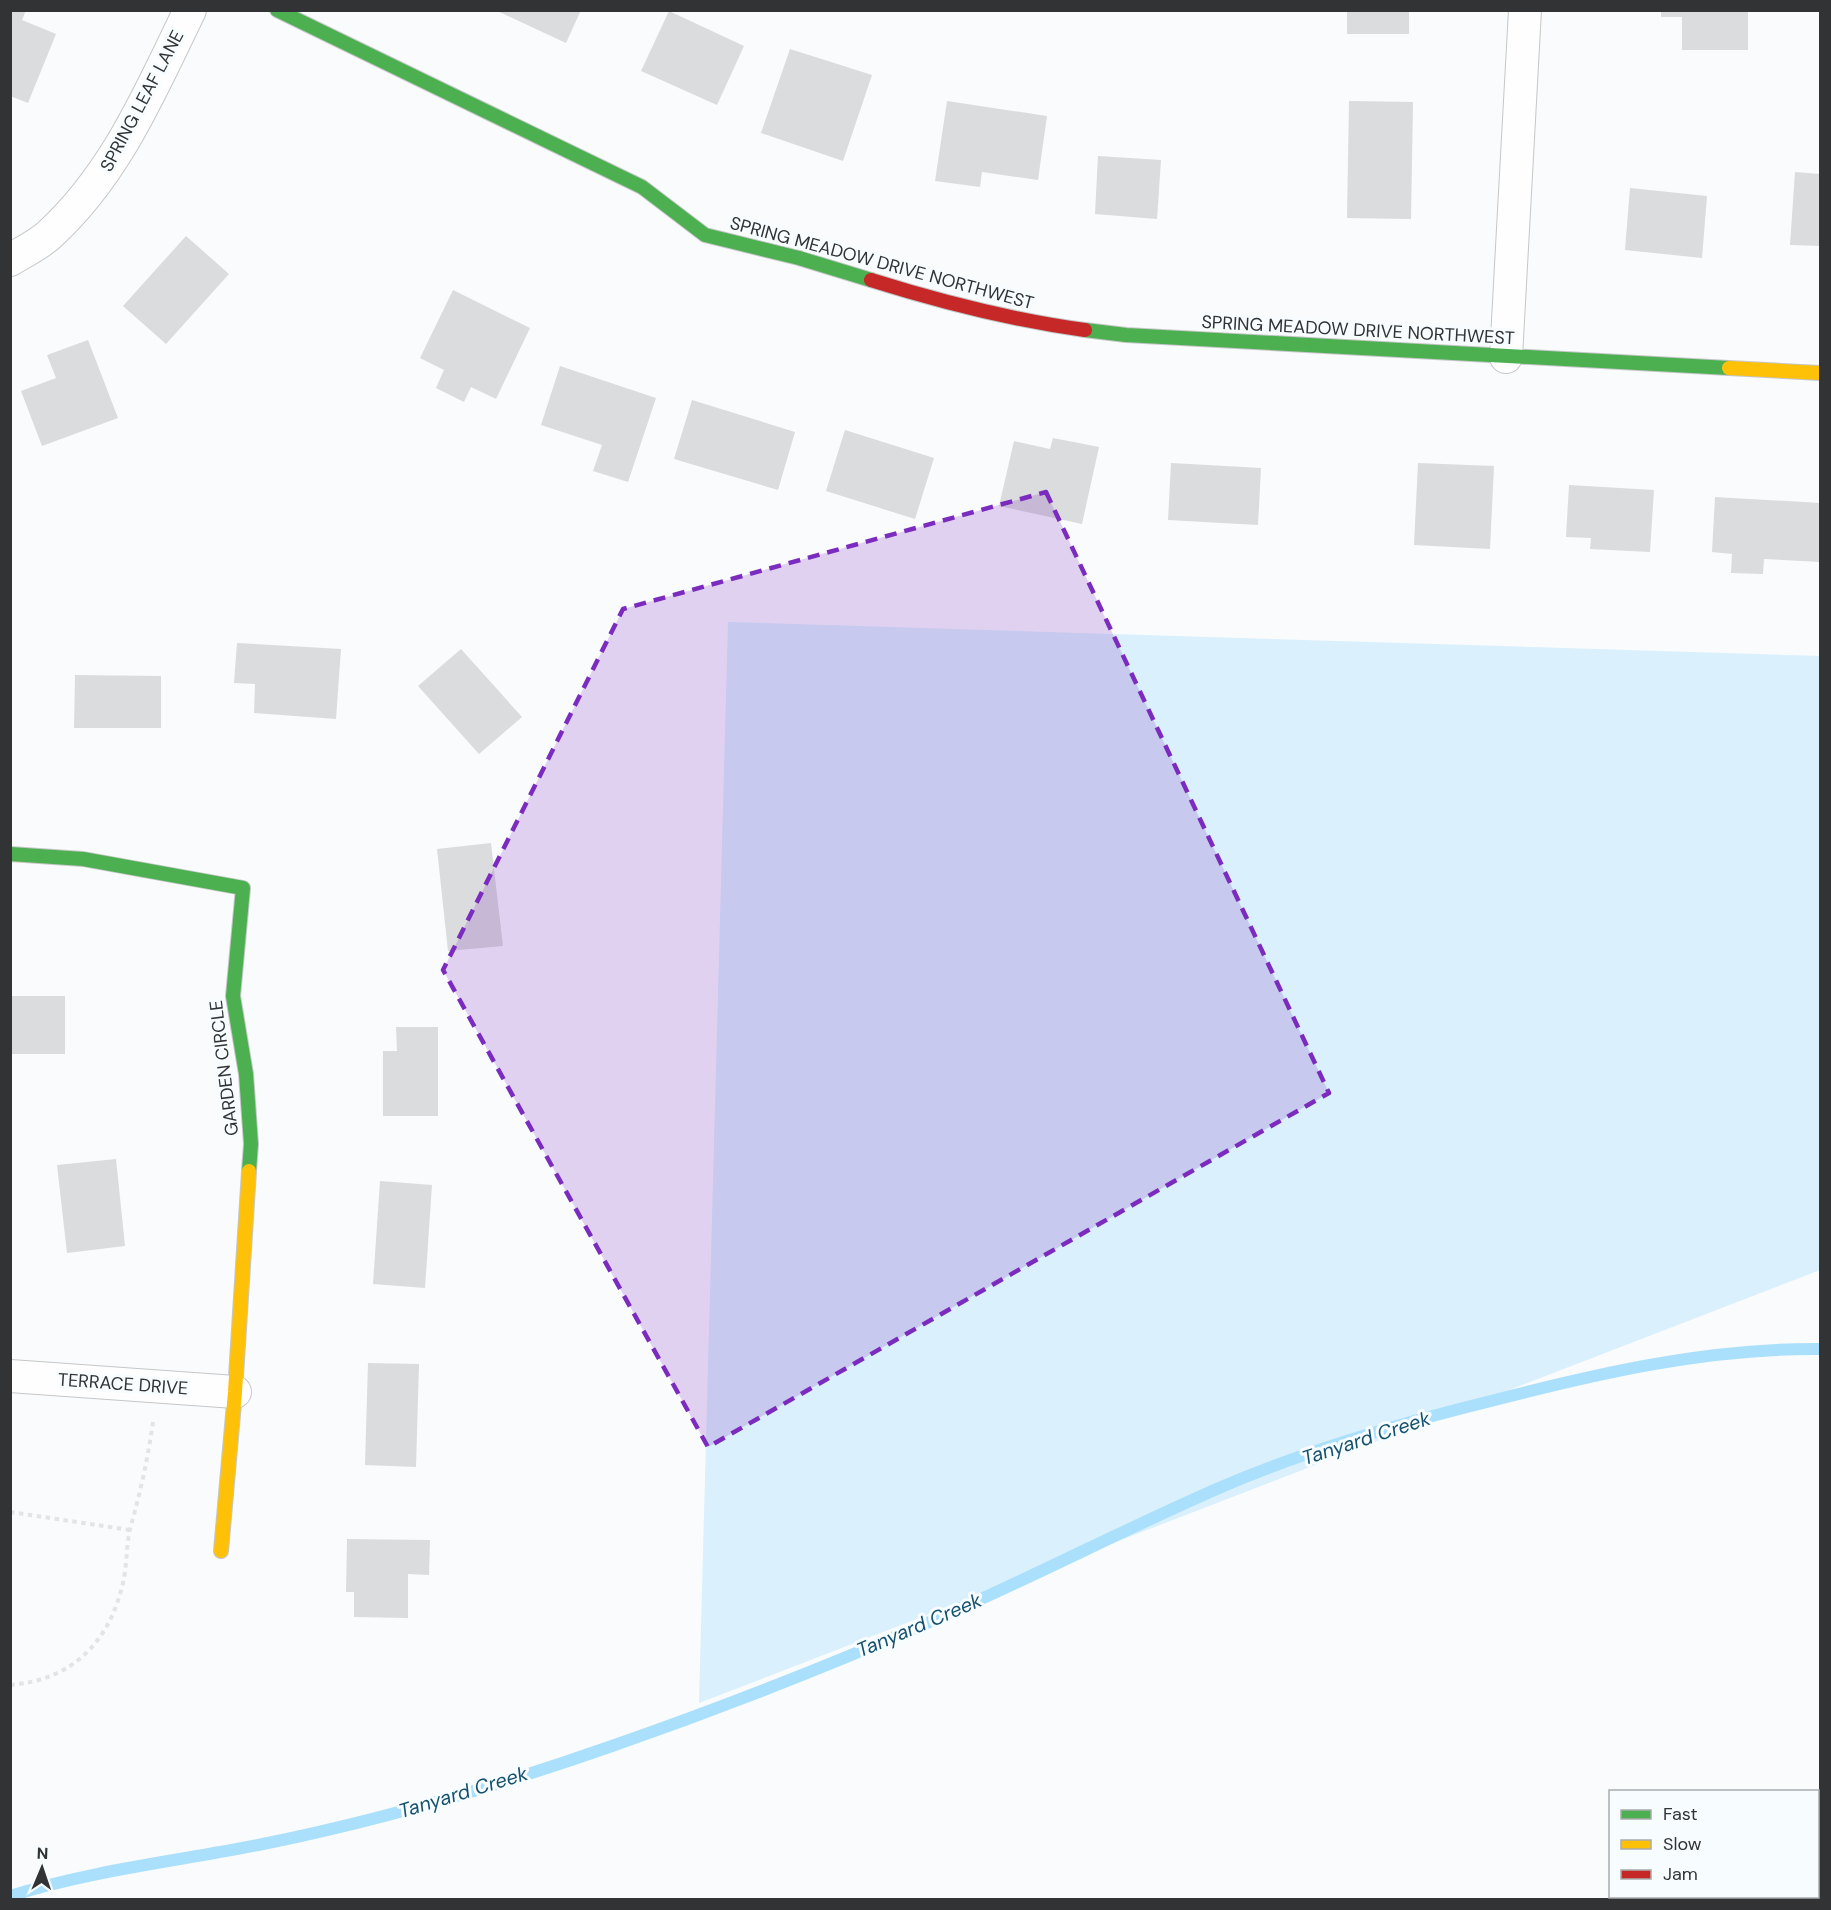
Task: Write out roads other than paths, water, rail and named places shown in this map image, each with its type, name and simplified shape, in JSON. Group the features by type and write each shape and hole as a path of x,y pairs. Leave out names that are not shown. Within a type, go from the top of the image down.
{"street":[{"name":"SPRING LEAF LANE","path":"10,260 48,235 103,176 143,106 190,10"},
{"name":"SPRING MEADOW DRIVE NORTHWEST","path":"277,10 642,187 705,235 799,258 923,296 1034,323 1126,335 1821,373"},
{"path":"1506,357 1525,10"},
{"name":"GARDEN CIRCLE","path":"10,855 83,859 243,888 233,996 246,1074 251,1144 235,1392 220,1551"},
{"name":"TERRACE DRIVE","path":"10,1376 235,1392"}],"waterway":[{"name":"Tanyard Creek","path":"10,1896 73,1879 263,1844 351,1824 439,1801 569,1761 695,1716 860,1652 941,1617 1219,1488 1252,1474 1353,1439 1532,1391 1654,1364 1737,1353 1820,1349"}]}
